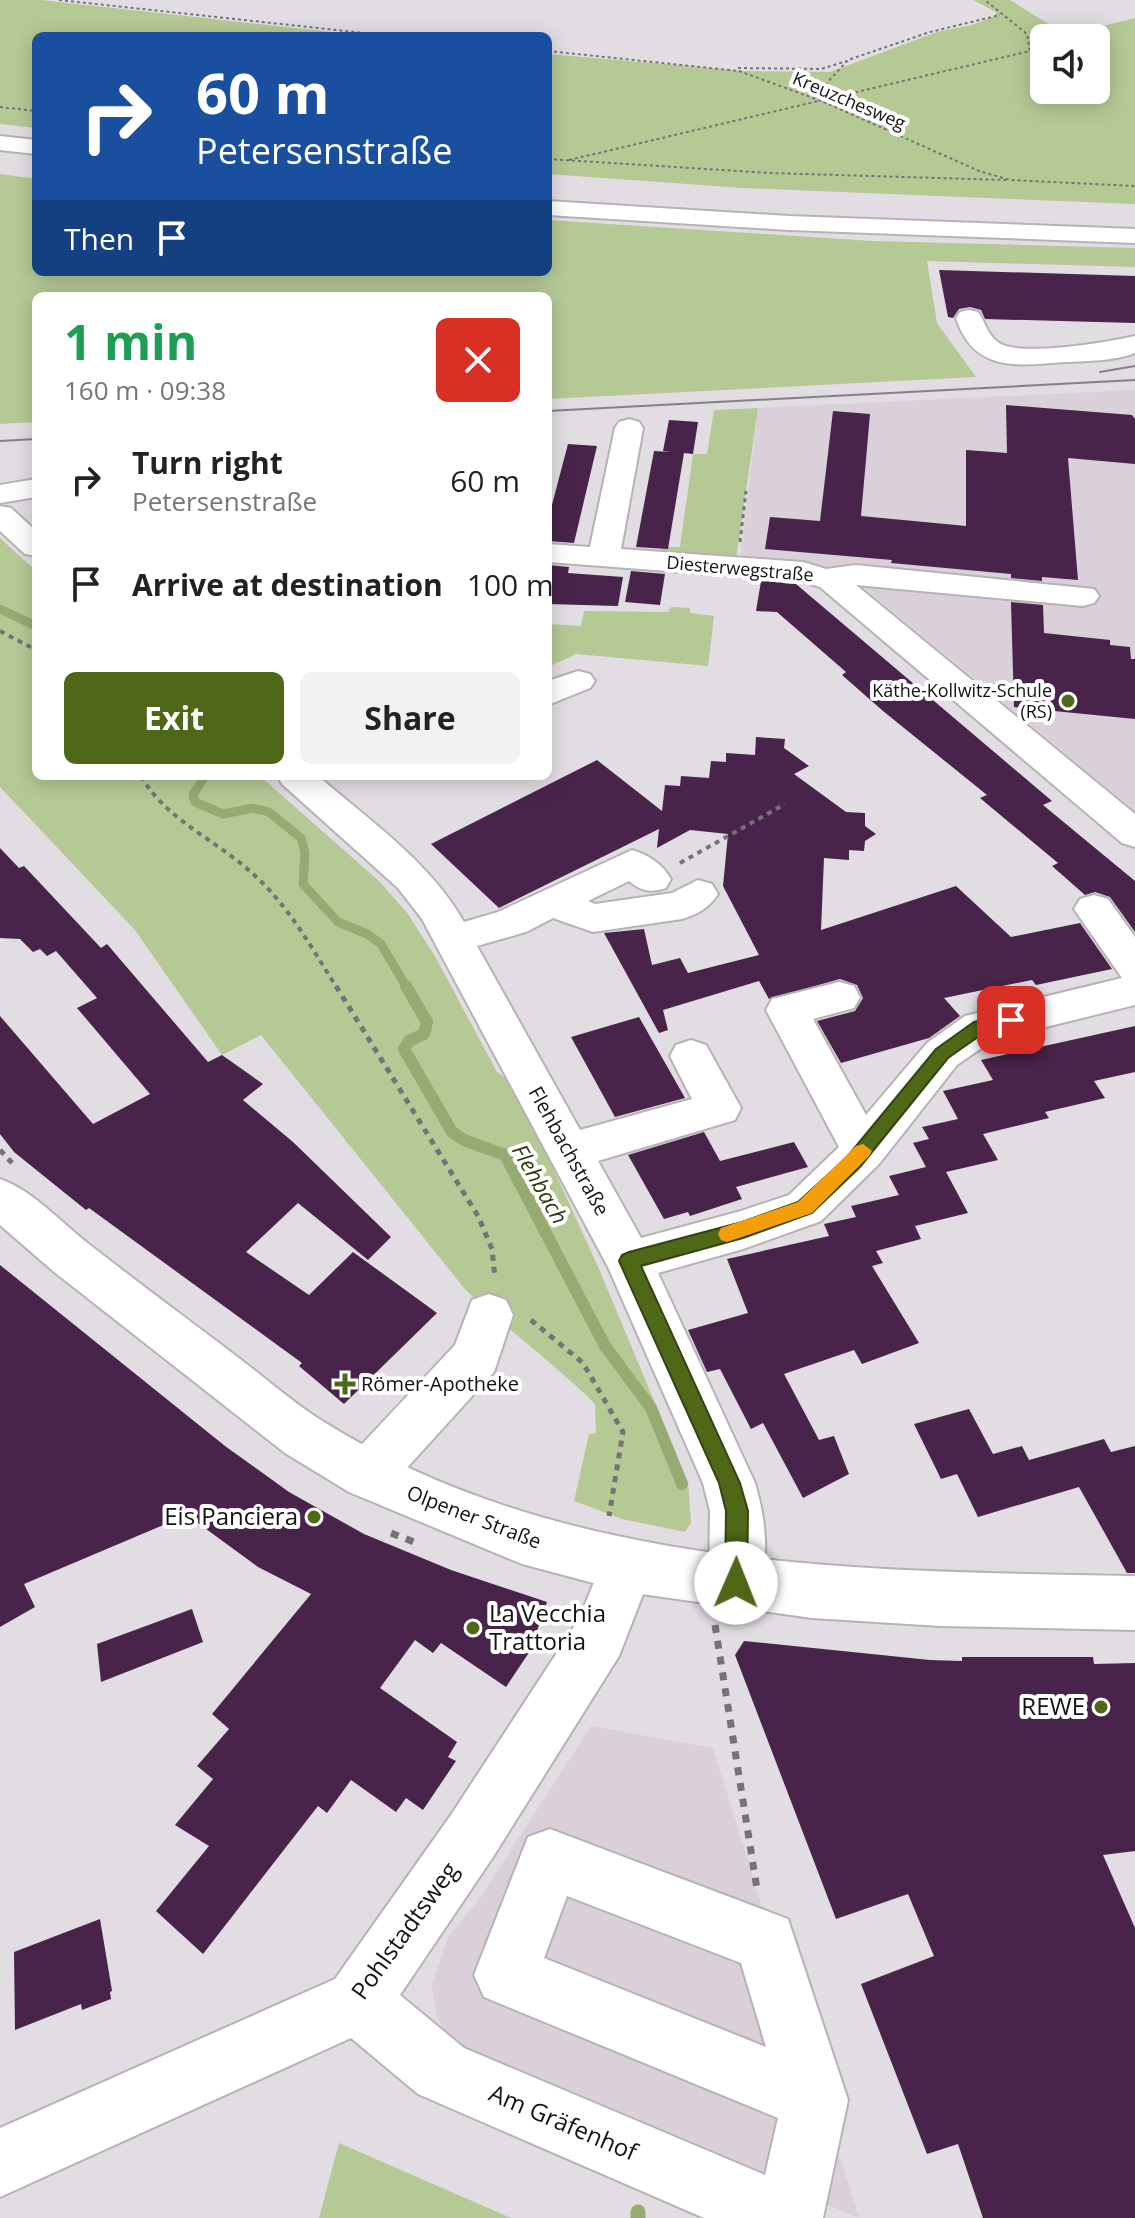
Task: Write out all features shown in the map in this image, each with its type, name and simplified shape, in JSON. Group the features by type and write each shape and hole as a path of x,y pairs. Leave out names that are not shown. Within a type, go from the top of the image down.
{"main road":[{"path":"0,143 32,147"},
{"path":"0,159 32,163"},
{"path":"552,193 806,209 1135,221"},
{"path":"552,208 789,223 1135,236"},
{"path":"969,318 980,340 998,355 1013,357 1116,351 1135,344"},
{"path":"603,558 629,428"},
{"path":"0,515 32,543"},
{"name":"Diesterwegstraße","path":"552,553 803,572 827,578 1135,834"},
{"path":"827,578 856,575 1083,596"},
{"name":"Flehbachstraße","path":"307,780 412,879 438,911 629,1261 729,1483 737,1511 726,1604"},
{"path":"453,939 512,922 632,863 652,879"},
{"path":"552,903 593,918 682,905 698,894"},
{"path":"1094,909 1135,967"},
{"path":"629,1261 743,1230 805,1208 863,1151 942,1054 980,1027 1135,990"},
{"path":"839,997 787,1010 863,1151"},
{"path":"570,1151 719,1108 691,1056"},
{"name":"Olpener Straße","path":"0,1198 218,1374 303,1437 367,1475 522,1539 618,1541 726,1604 940,1599 1135,1603"},
{"path":"367,1475 476,1357 502,1300"},
{"name":"Pohlstadtsweg","path":"0,2163 358,2002 465,1848 599,1637 618,1541"},
{"path":"787,2218 815,2100 766,1941 550,1859 506,1975 815,2100"},
{"name":"Am Gräfenhof","path":"358,2002 441,2071 787,2218"}],"path":[{"path":"59,0 355,32"},
{"path":"569,160 1030,51 1032,43 1027,31 1000,15 985,0"},
{"path":"724,68 821,69 930,32 1000,15"},
{"name":"Kreuzchesweg","path":"552,51 724,68 756,76 824,102 979,171 1010,180 1135,186"},
{"path":"813,98 848,60"},
{"path":"0,107 32,111"},
{"path":"552,159 770,173 1010,180"},
{"path":"737,568 746,491"},
{"path":"0,631 32,648"},
{"path":"144,780 161,807 237,860 267,886 291,914 478,1216 492,1249 502,1300 583,1363 619,1423 623,1442 618,1541"},
{"path":"652,879 785,804"},
{"path":"726,1604 721,1677 766,1941"}],"shaded area":[{"path":"1135,390 1135,811 864,588 856,575 844,569 740,561 758,408"},
{"path":"591,1726 713,1748 859,2218 453,2048 436,2015 432,1985 448,1937 480,1898"}],"green space":[{"path":"0,0 41,0 332,32 32,32 32,128 0,124"},
{"path":"973,0 1010,0 1048,24 1030,24 1030,104 1110,104 1110,24 1135,18 1135,204 742,188 552,174 552,54 745,71 830,72 937,32 972,25 995,16 996,12"},
{"path":"0,174 32,178 32,276 552,276 552,220 873,241 1135,248 1135,267 927,261 937,323 976,377 552,399 552,292 32,292 32,422 0,424"},
{"path":"758,408 736,560 661,555 662,547 680,547 693,454 707,454 714,410"},
{"path":"0,538 32,567 32,780 265,780 380,882 408,914 436,958 497,1072 506,1078 549,1159 599,1269 688,1482 691,1523 685,1532 622,1519 574,1501 589,1434 596,1433 595,1404 464,1288 261,1035 222,1055 135,930 0,787"},
{"path":"671,607 690,608 690,613 714,616 708,666 576,654 552,665 552,624 581,626 584,611 668,612"},
{"path":"339,2143 511,2218 319,2218"}],"building":[{"path":"939,270 1135,276 1135,323 985,319 981,310 970,307 959,309 953,318 948,317"},
{"path":"1006,405 1132,415 1135,419 1135,464 1068,458 1078,580 1011,578 1011,574 765,549 770,517 820,521 833,411 870,414 861,516 966,526 966,450 1007,453"},
{"path":"669,420 698,422 693,454 684,453 668,549 636,547 654,451 671,452 663,451"},
{"path":"568,444 597,446 574,543 552,541 552,505"},
{"path":"552,565 569,567 568,573 623,577 618,606 552,604"},
{"path":"631,571 665,574 660,605 625,602"},
{"path":"761,581 796,584 1052,801 1043,805 1135,881 1135,932 1110,897 1095,892 1085,895 1052,866 1058,863 980,798 987,795 883,711 842,675 846,672 777,612 756,611"},
{"path":"1011,602 1043,605 1044,633 1110,640 1110,645 1130,647 1131,659 1135,659 1135,719 1014,707"},
{"path":"756,737 785,739 784,748 809,766 794,774 846,812 865,813 865,826 876,834 865,841 864,851 849,850 849,860 824,858 821,930 956,886 1011,937 1080,923 1112,969 1036,985 1032,980 944,998 960,1016 929,1038 841,1063 817,1021 855,1011 863,998 857,985 840,979 769,999 759,981 663,1010 668,1030 659,1033 604,933 644,929 652,965 680,958 688,973 759,955 723,886 728,834 690,830 657,848 659,829 499,908 431,844 597,760 662,811 665,785 680,786 681,776 709,778 711,761 726,762 726,753 755,755"},
{"path":"0,848 19,868 24,866 101,948 107,944 208,1062 222,1055 263,1084 243,1100 293,1142 391,1237 368,1260 298,1203 246,1252 309,1295 353,1252 437,1313 344,1404 299,1366 302,1363 89,1208 86,1210 14,1152 0,1134 0,1016 93,1124 150,1094 77,1008 97,998 56,951 47,956 40,949 33,952 20,939 0,938"},
{"path":"639,1017 685,1098 615,1117 571,1037"},
{"path":"1135,1026 1135,1072 1094,1081 1105,1098 1045,1112 1049,1118 983,1134 998,1160 946,1172 968,1213 915,1226 921,1239 876,1251 883,1263 872,1266 919,1343 862,1364 854,1350 784,1374 819,1440 834,1436 849,1474 803,1498 763,1423 751,1429 720,1369 707,1372 688,1330 748,1313 727,1259 829,1236 824,1224 856,1217 851,1206 899,1195 889,1176 926,1167 913,1143 929,1139 922,1127 958,1119 943,1091 993,1080 981,1060"},
{"path":"704,1132 720,1161 794,1142 808,1167 736,1187 742,1199 690,1216 688,1212 664,1219 628,1155"},
{"path":"0,1265 225,1446 289,1492 364,1534 451,1570 547,1602 530,1651 506,1687 441,1643 433,1653 415,1640 380,1688 457,1742 448,1757 456,1761 423,1810 406,1798 396,1812 351,1780 327,1813 318,1806 203,1954 156,1911 209,1846 175,1825 213,1779 197,1766 229,1729 212,1714 311,1594 258,1567 187,1515 24,1584 35,1607 0,1627"},
{"path":"969,1409 993,1454 1022,1446 1029,1460 1104,1439 1111,1452 1135,1446 1135,1573 1127,1573 1079,1487 978,1517 957,1474 941,1479 914,1424"},
{"path":"192,1609 203,1642 101,1682 97,1644"},
{"path":"744,1641 930,1660 962,1661 962,1657 1093,1657 1094,1664 1135,1663 1135,1851 1103,1855 1135,1928 1135,2218 983,2218 958,2144 927,2154 861,1984 934,1956 908,1894 836,1919 735,1655"},
{"path":"100,1919 111,1999 82,2010 81,2004 15,2030 14,1952"}],"waterway":[{"name":"Flehbach","path":"0,609 32,624"},
{"name":"Flehbach","path":"202,780 193,795 195,802 223,814 253,808 269,812 301,838 305,853 303,884 338,922 367,934 381,944 407,988"},
{"name":"Flehbach","path":"406,986 427,1022 424,1034 409,1041 404,1049 452,1132 464,1140 505,1155 605,1346 651,1408 682,1484"},
{"name":"Flehbach","path":"638,2212 638,2218"}],"tram line":[{"path":"1100,372 1135,366"},
{"path":"552,411 1135,380"},
{"path":"0,441 32,439"}],"slow traffic":[{"path":"727,1234 805,1208 863,1151"}],"place":[{"name":"Käthe-Kollwitz-Schule (RS)","path":"1068,701"},
{"name":"Römer-Apotheke","path":"345,1384"},
{"name":"Eis Panciera","path":"314,1517"},
{"name":"La Vecchia Trattoria","path":"473,1628"},
{"name":"REWE","path":"1101,1707"}],"route":[{"path":"736,1583 737,1511 729,1483 629,1261 743,1230 805,1208 853,1162 942,1054 980,1027 1011,1020"}]}
